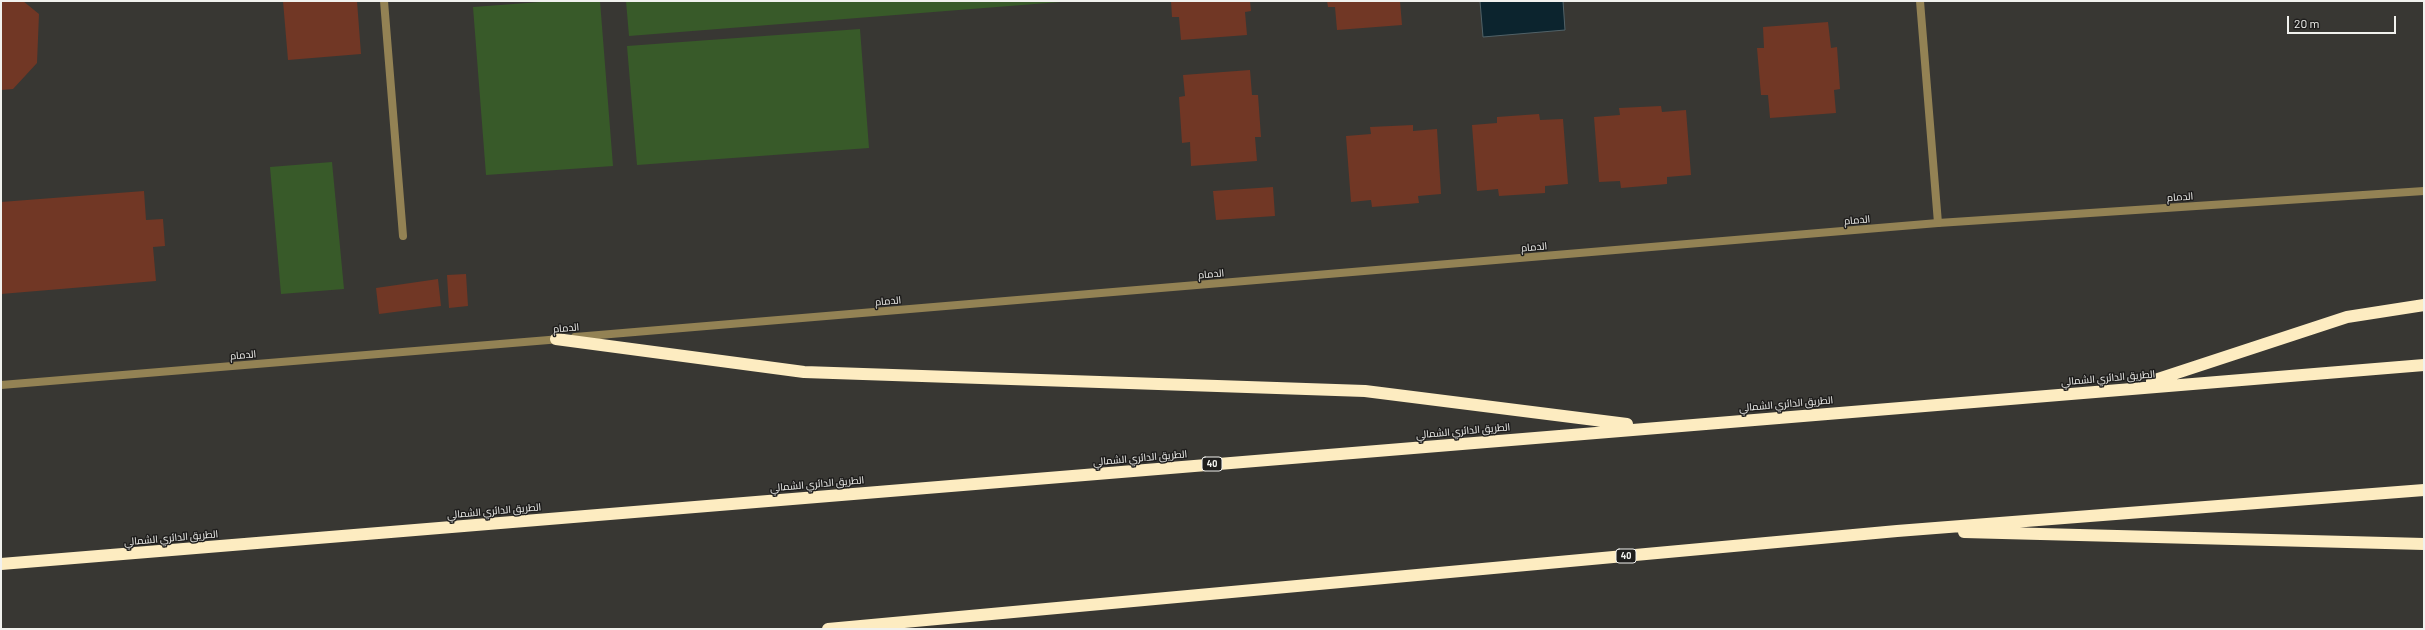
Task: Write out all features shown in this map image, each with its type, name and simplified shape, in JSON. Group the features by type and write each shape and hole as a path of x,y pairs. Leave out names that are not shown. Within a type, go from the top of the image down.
{"highway":[{"path":"2133,388 2347,317 2424,305"},
{"path":"556,339 804,372 1365,391 1652,427"},
{"name":"الطريق الدائري الشمالي","path":"1,564 1652,427 2424,365"},
{"name":"40","path":"828,629 1897,531 2424,490"},
{"path":"1897,531 2424,544"}],"street":[{"path":"384,1 403,236"},
{"path":"1920,1 1938,223"},
{"name":"الدمام","path":"1,385 1938,223 2424,191"}],"green space":[{"path":"554,1 600,1 613,166 486,175 473,7"},
{"path":"626,1 1073,1 629,36"},
{"path":"860,29 869,148 637,165 627,46"},
{"path":"332,162 344,289 281,294 270,167"}],"water":[{"path":"1480,1 1563,1 1565,30 1483,37"}],"building":[{"path":"1,1 23,1 39,14 37,63 13,89 1,90"},
{"path":"283,1 357,1 361,54 288,60"},
{"path":"1171,1 1250,1 1251,11 1245,12 1247,35 1181,40 1179,17 1172,17"},
{"path":"1327,1 1400,1 1402,25 1337,30 1335,7 1328,7"},
{"path":"1828,22 1831,48 1837,47 1840,89 1834,90 1836,113 1770,118 1768,95 1761,95 1757,48 1764,48 1763,27"},
{"path":"1250,70 1252,95 1258,95 1261,137 1255,137 1257,161 1191,166 1190,142 1182,143 1179,97 1185,96 1183,75"},
{"path":"1661,106 1662,112 1686,110 1691,175 1667,177 1667,184 1621,188 1620,181 1599,182 1594,117 1620,115 1619,108"},
{"path":"1539,114 1540,120 1563,119 1568,184 1545,186 1545,193 1499,196 1498,189 1477,191 1472,125 1497,123 1497,117"},
{"path":"1413,125 1413,131 1437,129 1441,194 1418,196 1419,203 1372,207 1371,200 1351,202 1346,136 1371,134 1370,127"},
{"path":"1273,187 1275,216 1216,220 1213,191"},
{"path":"144,191 146,220 163,219 165,246 153,247 156,281 1,294 1,202"},
{"path":"466,274 468,306 449,308 447,275"},
{"path":"438,279 441,306 379,314 376,288"}]}
